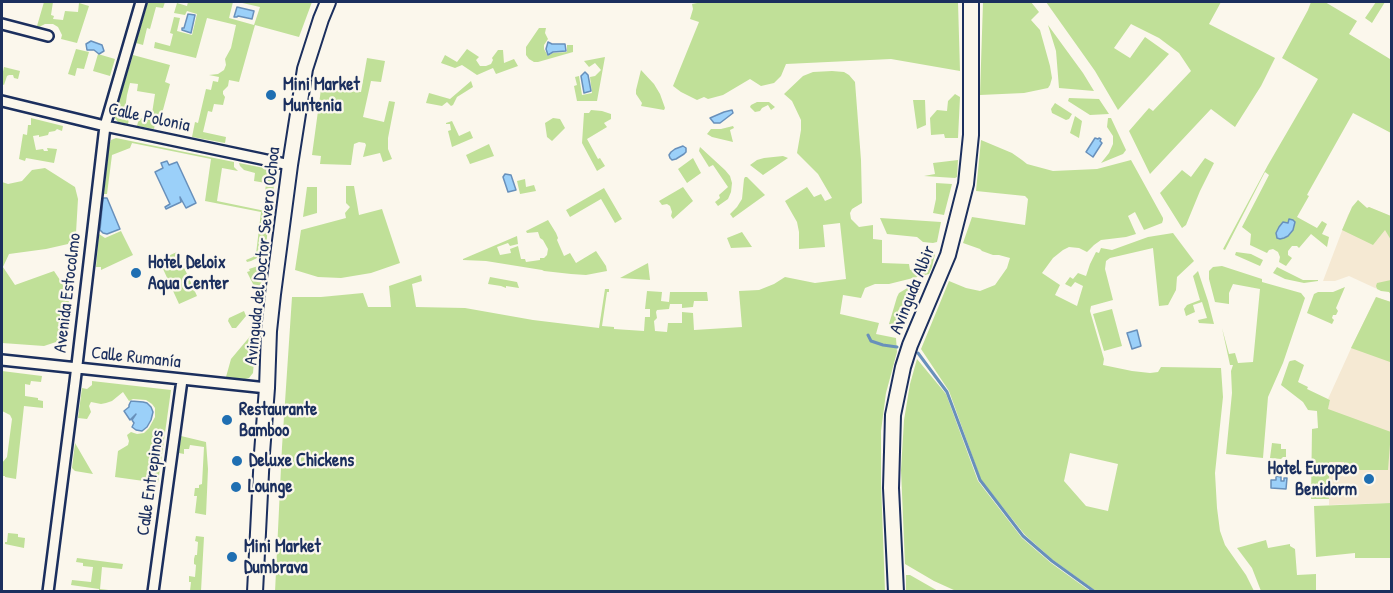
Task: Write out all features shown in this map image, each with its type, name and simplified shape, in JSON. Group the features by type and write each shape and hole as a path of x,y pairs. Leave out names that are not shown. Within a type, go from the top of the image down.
{"street":[{"name":"Avenida Estocolmo","path":"48,591 105,126 141,2"},
{"name":"Avinguda del Doctor Severo Ochoa","path":"255,591 269,331 305,69 328,2"},
{"name":"Avinguda Albir","path":"896,591 891,488 893,415 910,345 948,255 966,184 970,135 971,2"},
{"path":"2,24 48,36"},
{"name":"Calle Polonia","path":"2,101 105,126 290,165"},
{"name":"Calle Rumanía","path":"2,360 267,388"},
{"name":"Calle Entrepinos","path":"153,591 182,380"}],"shaded area":[{"path":"1358,200 1367,208 1391,216 1391,291 1375,288 1349,276 1335,281 1323,281 1348,215"},
{"path":"1376,297 1391,302 1391,503 1329,505 1329,462 1325,421 1330,400 1328,399"}],"green space":[{"path":"44,2 53,2 51,15 54,16 53,19 63,20 65,11 78,12 79,3 89,6 77,43 61,39 62,35 58,27 53,24 37,26"},
{"path":"148,2 165,2 163,8 156,7 143,45 136,43"},
{"path":"188,2 233,2 229,18 254,25 260,7 238,2 312,2 299,37 255,25 239,82 229,80 228,86 223,91 225,97 223,105 214,104 212,112 208,111 203,132 226,137 225,143 192,137 195,122 198,123 206,89 211,90 213,81 218,82 219,77 209,75 218,74 224,70 225,59 231,48 236,25 207,18 196,58 154,48 155,42 170,46 174,17 180,18 177,31 192,35 197,14 187,11 185,15 174,13 177,3 187,6"},
{"path":"697,2 958,2 960,71 891,59 786,64 781,76 774,83 761,86 750,79 723,95 697,100 673,86 699,22 690,19 692,4"},
{"path":"983,2 1031,2 1039,12 1031,20 1040,30 1050,66 1052,78 1048,88 1024,93 980,95"},
{"path":"1046,2 1221,2 1209,24 1275,58 1261,86 1235,127 1211,109 1150,174 1129,131 1149,108 1153,111 1191,71 1179,53 1159,38 1131,24 1114,48 1130,58 1145,37 1169,54 1118,110 1095,71"},
{"path":"1311,2 1325,2 1357,21 1349,34 1390,59 1391,57 1391,133 1353,113 1297,217 1317,228 1322,221 1327,224 1322,234 1329,237 1327,247 1311,234 1299,248 1292,246 1288,251 1288,255 1292,258 1286,266 1279,262 1278,252 1273,249 1267,253 1250,245 1251,234 1242,227 1269,175 1265,172 1225,250 1223,249 1268,165 1318,79 1282,58"},
{"path":"1376,2 1385,2 1372,23 1365,18"},
{"path":"1048,25 1094,91 1059,88 1056,51"},
{"path":"539,28 546,28 545,33 548,39 544,49 548,56 553,53 567,52 567,45 573,45 573,52 538,62 529,59 526,55 526,47"},
{"path":"76,49 89,52 84,69 77,68 75,76 68,74"},
{"path":"467,49 479,57 476,60 480,66 491,64 498,50 503,50 504,63 514,59 518,66 496,74 493,68 477,75 462,65 455,68 441,63 445,55 457,62"},
{"path":"98,54 115,59 110,76 93,71"},
{"path":"133,55 170,65 165,82 170,84 160,121 156,120 154,129 137,126 139,118 151,120 155,94 137,91 138,84 130,83 127,95 124,117 129,119 128,124 118,122 114,117"},
{"path":"605,57 597,101 577,101 575,77 579,76 582,95 592,93 590,77 595,76 601,70 595,63 589,67 584,61"},
{"path":"367,58 385,61 381,82 371,81 363,117 384,122 389,101 395,102 388,138 388,149 392,159 383,162 380,153 363,157 366,145 359,142 354,144 351,165 320,164 321,156 312,155 321,89 361,92"},
{"path":"4,67 20,71 18,79 9,75 4,85 2,84"},
{"path":"641,70 660,94 664,110 641,106 642,103 636,90"},
{"path":"813,72 844,72 855,82 862,203 852,209 851,219 859,227 873,225 873,239 882,240 882,263 909,264 910,270 918,269 918,257 926,257 928,251 932,250 935,254 929,274 889,284 875,284 865,288 861,298 843,295 840,314 879,323 876,334 896,338 897,352 886,393 881,431 885,591 275,592 292,297 363,293 368,307 391,307 389,286 421,275 422,281 412,284 416,307 465,308 533,320 599,328 605,289 609,289 602,326 644,331 645,317 650,317 650,309 645,309 647,291 662,292 661,301 669,302 670,292 707,292 708,301 694,301 693,307 682,308 682,304 670,304 669,309 657,310 657,318 654,321 655,331 667,332 668,323 682,323 682,312 693,313 694,330 742,327 739,291 759,290 785,277 815,283 846,279 840,223 823,225 825,247 799,249 797,222 785,201 807,187 814,197 821,194 825,201 832,198 818,174 797,153 801,120 792,101 784,94 803,76"},
{"path":"471,81 473,87 457,97 451,106 447,102 442,106 426,103 429,93 450,99"},
{"path":"955,94 960,97 958,138 945,138 944,134 931,135 930,118 937,110 947,111 948,101"},
{"path":"1069,98 1099,99 1109,114 1090,115 1068,101"},
{"path":"913,100 925,100 926,125 917,129"},
{"path":"757,102 769,102 775,107 771,110 768,105 755,112 750,107"},
{"path":"1055,103 1072,114 1069,119 1066,120 1052,113 1051,109"},
{"path":"591,110 611,114 611,119 604,123 607,127 587,139 598,159 600,158 605,166 597,171 582,143 584,113 589,113"},
{"path":"1075,116 1082,121 1079,138 1070,133"},
{"path":"31,118 63,126 62,131 57,129 49,132 48,135 33,136 36,150 57,149 54,163 19,159 23,134 27,135"},
{"path":"553,118 560,119 565,128 552,141 547,137 545,123"},
{"path":"1108,118 1111,118 1126,150 1123,154 1101,163 1113,144 1113,136 1107,127"},
{"path":"452,121 459,136 470,131 473,138 452,147 448,131 451,130 450,124 446,123"},
{"path":"733,126 734,128 730,130 733,142 707,134 711,129"},
{"path":"116,138 234,162 234,167 238,171 222,168 217,201 270,212 265,254 251,261 246,260 256,254 261,212 205,201 211,159 132,143 130,148 112,155 107,194 104,194 109,145 111,140"},
{"path":"981,140 1012,153 1027,164 1053,171 1097,169 1131,160 1163,218 1162,223 1144,230 1135,212 1128,216 1136,234 1101,240 1087,252 1069,247 1053,258 1042,273 1060,285 1055,295 1077,306 1083,286 1075,282 1071,287 1065,284 1070,277 1073,279 1078,273 1086,276 1096,252 1099,253 1101,248 1112,250 1148,237 1173,233 1194,261 1177,277 1176,290 1168,305 1159,306 1153,248 1110,258 1106,261 1105,269 1113,300 1091,306 1090,311 1104,359 1103,365 1150,373 1158,372 1161,367 1221,368 1223,397 1215,473 1220,531 1225,545 1254,591 1096,591 1053,560 1025,535 981,480 949,391 921,349 949,281 980,291 995,285 1007,268 1010,258 993,255 963,243 972,217 1025,225 1028,199 1025,196 976,191","holes":["1070,453 1118,464 1108,511 1086,506 1064,481"]},
{"path":"489,144 494,156 470,164 466,155"},
{"path":"700,147 730,176 731,192 728,199 718,206 715,202 728,187 713,165 709,167 699,151"},
{"path":"783,156 788,158 763,175 750,165 764,158"},
{"path":"693,158 701,173 687,183 678,169"},
{"path":"1205,158 1214,163 1186,225 1182,228 1160,193 1182,170 1191,177"},
{"path":"958,160 957,177 955,178 924,176 935,174 933,163"},
{"path":"239,163 274,170 273,194 265,193 266,183 254,181 255,173 244,170"},
{"path":"45,168 75,187 78,199 76,233 68,244 9,254 3,267 15,285 54,271 62,283 69,302 66,322 59,341 44,346 2,343 2,182 8,184 22,181 32,170"},
{"path":"745,177 765,195 733,218 730,214 742,199"},
{"path":"525,179 526,187 534,185 536,191 520,194 517,181"},
{"path":"936,183 952,184 944,215 933,213"},
{"path":"346,186 354,186 359,215 382,209 400,263 371,273 341,278 318,277 295,270 301,230 346,218 345,213 350,207 346,203"},
{"path":"307,187 317,187 317,213 303,217"},
{"path":"683,187 693,201 673,219 670,206 662,205 659,201"},
{"path":"604,188 622,219 615,223 601,199 570,217 566,210"},
{"path":"1358,200 1367,208 1391,216 1391,240 1385,230 1373,245 1342,230 1352,207"},
{"path":"880,218 941,222 937,242 923,242 917,237 887,234"},
{"path":"548,220 556,233 564,256 570,253 576,263 596,251 607,271 586,275 571,274 486,261 463,260 517,236 518,244 510,246 508,243 497,247 500,255 511,253 510,249 518,246 521,259 525,259 526,262 540,260 547,255 548,249 538,232 527,233 526,231"},
{"path":"121,231 133,255 101,270 101,267 96,267 99,234 105,238"},
{"path":"742,232 752,247 731,248 727,238"},
{"path":"177,252 197,296 179,304 159,260"},
{"path":"1236,252 1251,254 1263,260 1260,266 1235,255"},
{"path":"264,261 260,294 258,294 247,272"},
{"path":"648,263 650,280 620,278"},
{"path":"1222,266 1262,279 1262,282 1301,293 1305,298 1283,363 1268,397 1263,458 1226,454 1233,365 1230,365 1222,328 1229,354 1235,353 1238,363 1253,362 1260,289 1233,284 1229,293 1229,304 1215,302 1209,271 1213,267"},
{"path":"1277,267 1303,280 1318,281 1304,283 1285,279 1273,273"},
{"path":"1198,271 1214,324 1199,323 1198,320 1207,318 1202,302 1193,305 1195,312 1186,316 1184,309 1187,305 1200,300 1193,276"},
{"path":"490,277 517,282 519,288 488,284"},
{"path":"1391,280 1391,295 1389,292 1377,289 1377,283"},
{"path":"918,284 921,289 901,329 889,324 899,293"},
{"path":"1345,287 1336,308 1338,311 1336,315 1333,315 1332,324 1307,313 1314,294 1333,292"},
{"path":"1376,297 1391,302 1392,358 1390,362 1351,348"},
{"path":"1112,309 1122,346 1104,351 1093,314"},
{"path":"244,311 246,316 236,328 232,328 228,321 229,318"},
{"path":"257,328 253,373 245,379 226,377 231,359"},
{"path":"917,359 946,394 978,481 1022,538 1051,563 1090,591 956,591 905,564 901,470 904,420"},
{"path":"1295,360 1304,365 1298,382 1330,400 1328,409 1391,432 1388,470 1344,470 1344,462 1329,462 1329,499 1311,499 1312,429 1318,428 1317,411 1308,410 1303,402 1281,385 1289,362"},
{"path":"2,371 42,376 41,382 31,381 30,385 25,384 25,396 43,401 43,408 24,406 16,479 2,476 2,463 7,457 12,419 10,415 2,411"},
{"path":"92,381 171,390 158,483 115,477 118,451 128,445 127,435 131,432 144,433 155,417 155,408 146,400 129,401 123,392 106,403 91,402 89,406 91,412 87,419 78,418 82,388 87,389 92,385"},
{"path":"181,436 206,442 208,469 206,515 195,513 197,496 194,496 195,488 199,488 202,484 204,447 190,445 189,449 184,449 184,454 179,453"},
{"path":"75,443 93,474 75,471 72,468"},
{"path":"1272,443 1281,444 1281,449 1286,449 1286,457 1270,458"},
{"path":"1391,503 1391,558 1355,558 1355,553 1316,557 1314,506"},
{"path":"8,533 18,534 18,537 25,538 24,548 5,544"},
{"path":"196,536 204,537 201,591 190,591 189,576 195,577 194,559 197,555 198,542 195,541"},
{"path":"1266,540 1268,548 1290,544 1295,549 1297,575 1316,574 1316,591 1261,591 1252,568 1237,548"},
{"path":"77,558 123,564 122,569 102,567 100,589 117,591 99,591 99,589 71,585 72,580 91,582 93,567 83,566 83,563 76,562"},
{"path":"906,575 910,575 938,591 906,591"}],"water":[{"path":"237,7 254,11 252,19 234,17"},
{"path":"188,14 195,15 191,33 182,30"},
{"path":"91,41 102,45 104,51 99,54 94,50 87,50 86,44"},
{"path":"548,42 565,44 566,51 553,52 548,55 546,49"},
{"path":"585,72 588,75 591,91 584,93 581,76"},
{"path":"732,110 733,113 720,123 714,123 710,118 724,112"},
{"path":"1095,138 1101,139 1102,143 1093,157 1086,152"},
{"path":"683,146 686,152 672,160 669,155 671,152"},
{"path":"167,161 169,165 177,162 196,203 186,208 180,197 181,202 166,209 165,207 170,204 155,172 163,168 161,163"},
{"path":"505,174 511,175 516,190 508,192 503,177"},
{"path":"103,198 107,198 120,229 107,234 100,230"},
{"path":"1289,219 1295,222 1293,230 1284,238 1277,238 1276,233 1279,227 1283,222 1288,223"},
{"path":"1137,330 1141,346 1132,349 1127,333"},
{"path":"131,401 147,403 153,412 147,427 142,431 132,427 134,423 132,420 136,414 130,420 124,411 129,407"},
{"path":"1276,476 1281,477 1281,481 1287,478 1286,489 1271,488 1271,480 1276,480"}],"waterway":[{"path":"868,335 871,341 897,347"},
{"path":"918,353 947,392 980,480 1023,536 1052,561 1095,592"}],"place":[{"name":"Mini Market Muntenia","path":"271,95"},
{"name":"Hotel Deloix Aqua Center","path":"136,273"},
{"name":"Restaurante Bamboo","path":"227,420"},
{"name":"Deluxe Chickens","path":"237,461"},
{"name":"Hotel Europeo Benidorm","path":"1369,479"},
{"name":"Lounge","path":"236,487"},
{"name":"Mini Market Dumbrava","path":"232,557"}]}
